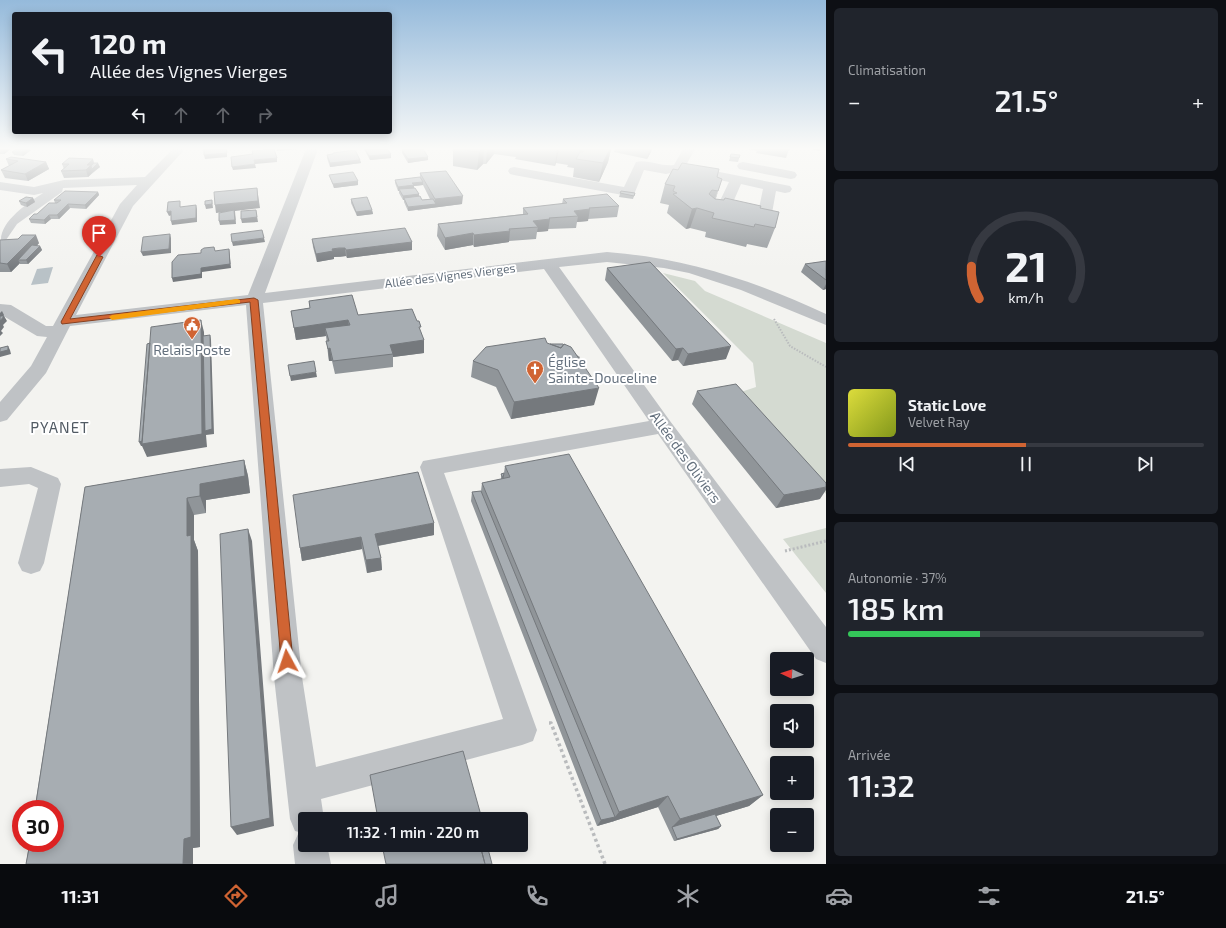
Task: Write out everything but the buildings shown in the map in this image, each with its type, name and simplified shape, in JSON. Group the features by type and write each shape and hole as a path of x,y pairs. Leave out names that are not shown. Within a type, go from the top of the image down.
{"street":[{"path":"23,189 34,191 41,189"},
{"path":"0,237 12,221 57,189"},
{"path":"0,415 6,406 39,369 127,204 140,189"},
{"path":"297,189 254,300 288,677 306,812"},
{"path":"613,189 628,192 629,189"},
{"path":"724,207 732,189"},
{"path":"765,214 769,189"},
{"name":"Allée des Vignes Vierges","path":"0,309 5,309 43,332 62,327 254,300 548,263 607,257 629,257 703,272 741,284 794,305 826,320"},
{"name":"Allée des Oliviers","path":"548,263 663,426 826,650"},
{"path":"303,786 522,730 431,467 663,426"},
{"path":"0,478 31,475 50,484 31,563"},
{"path":"311,852 313,864"}],"path":[{"path":"772,315 790,346 826,367"},
{"path":"758,557 826,542"},
{"path":"522,730 551,723 605,864"}],"shaded area":[{"path":"53,267 48,283 31,285 37,269"},
{"path":"663,273 695,281 705,291 826,343 826,494 738,393 756,387 753,363"},
{"path":"826,528 826,593 783,539"}],"slow traffic":[{"path":"112,317 237,302"}],"place":[{"name":"Relais Poste","path":"192,340"},
{"name":"Église Sainte-Douceline","path":"535,384"}],"district":[{"name":"PYANET","path":"60,427"}],"route":[{"path":"99,257 64,322 254,300 287,661"}]}
